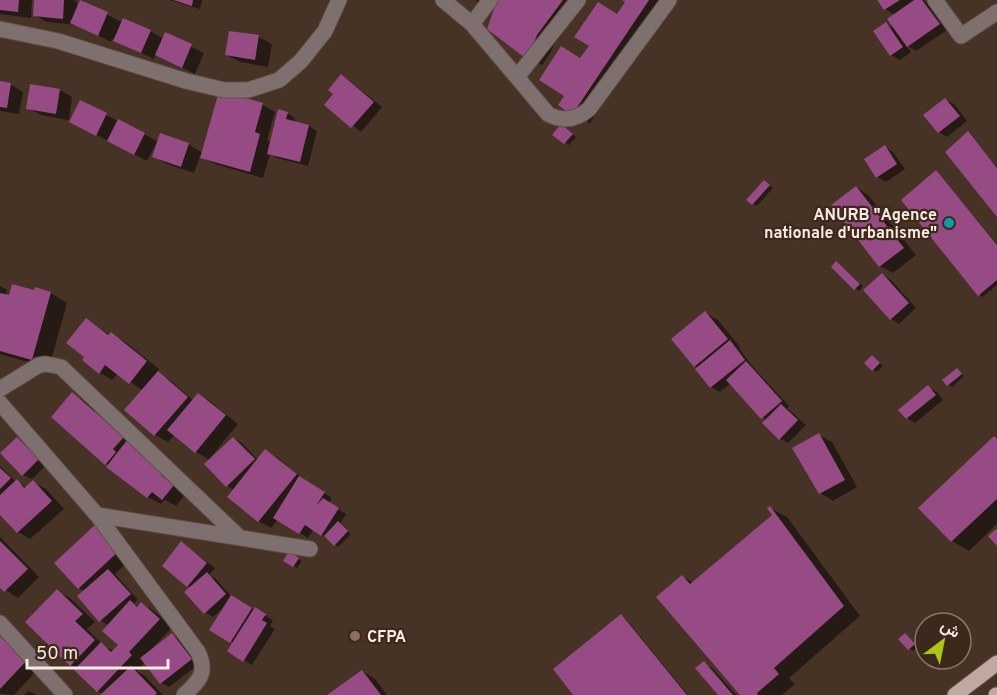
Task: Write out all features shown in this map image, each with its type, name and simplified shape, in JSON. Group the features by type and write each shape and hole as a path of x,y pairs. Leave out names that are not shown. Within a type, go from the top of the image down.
{"main road":[{"path":"955,695 997,663"}],"street":[{"path":"0,29 58,41 186,81 224,90 248,90 279,80 301,61 325,31 339,0"},
{"path":"444,0 472,24 548,114 565,120 582,115 589,109 669,0"},
{"path":"472,24 490,0"},
{"path":"517,77 578,0"},
{"path":"935,0 960,36 997,12"},
{"path":"0,389 39,365 61,367 238,536"},
{"path":"0,403 97,515 198,652 203,661 200,679 184,695"},
{"path":"97,515 310,549"},
{"path":"0,624 65,695"}],"building":[{"path":"0,0 19,0 18,12 0,10"},
{"path":"34,0 64,0 63,19 33,16"},
{"path":"80,0 108,12 98,36 70,23"},
{"path":"173,0 193,0 192,6"},
{"path":"497,0 563,0 524,57 487,29"},
{"path":"622,0 649,0 572,115 558,105 564,96 539,80 561,46 580,58 589,46 574,37 598,2 617,14 625,2"},
{"path":"877,0 900,0 884,10"},
{"path":"914,0 922,0 940,24 907,47 887,19"},
{"path":"123,18 151,30 141,53 113,41"},
{"path":"886,22 903,47 890,56 873,31"},
{"path":"229,31 259,35 255,60 225,55"},
{"path":"165,32 192,44 182,68 155,55"},
{"path":"341,74 374,102 351,128 324,105 333,94 328,90"},
{"path":"0,81 11,83 7,108 0,107"},
{"path":"30,84 60,89 56,114 26,109"},
{"path":"219,91 263,103 255,132 260,134 250,172 200,158"},
{"path":"945,98 960,116 938,133 923,115"},
{"path":"80,100 107,113 96,136 69,122"},
{"path":"278,109 288,112 286,119 309,125 300,162 267,154"},
{"path":"118,119 145,133 134,155 107,141"},
{"path":"561,124 573,134 564,144 552,135"},
{"path":"968,131 997,168 997,217 945,152"},
{"path":"160,133 189,143 181,167 152,157"},
{"path":"885,145 897,164 876,178 864,159"},
{"name":"ANURB \"Agence nationale d'urbanisme\"","path":"936,170 997,245 997,280 978,296 901,200"},
{"path":"764,180 770,185 752,205 746,200"},
{"path":"856,186 904,248 879,267 831,205"},
{"path":"836,261 860,284 854,290 831,267"},
{"path":"882,273 909,303 890,320 863,290"},
{"path":"12,284 51,292 32,360 0,351 0,293 9,295"},
{"path":"705,311 728,339 694,367 671,339"},
{"path":"86,318 108,335 111,332 147,361 129,384 105,365 99,374 82,360 84,357 66,343"},
{"path":"730,340 745,360 710,388 695,369"},
{"path":"872,355 880,363 872,371 864,363"},
{"path":"746,361 782,401 761,419 726,380"},
{"path":"957,368 962,374 947,386 942,380"},
{"path":"158,371 188,397 154,436 124,410"},
{"path":"928,385 936,395 906,419 898,410"},
{"path":"72,392 124,437 113,449 116,452 105,465 51,417"},
{"path":"198,393 226,415 195,453 167,430"},
{"path":"781,404 798,420 779,440 762,423"},
{"path":"819,433 845,480 819,494 792,448"},
{"path":"994,436 997,439 997,499 951,542 918,508"},
{"path":"17,437 39,459 22,476 0,453"},
{"path":"233,437 255,459 226,487 204,464"},
{"path":"128,439 166,469 161,475 174,485 162,500 152,492 147,498 106,467"},
{"path":"265,449 297,474 258,522 227,497"},
{"path":"0,468 11,478 0,489"},
{"path":"299,476 325,492 316,506 323,498 339,508 321,536 305,525 299,534 273,518"},
{"path":"17,479 24,488 33,480 52,501 17,533 0,515 0,495"},
{"path":"770,506 844,606 774,668 779,674 757,693 758,695 740,695 656,597 682,575 690,584 772,515 767,508"},
{"path":"338,521 348,531 334,546 324,536"},
{"path":"96,524 120,550 78,589 54,563"},
{"path":"997,530 997,546 988,536"},
{"path":"0,541 28,569 4,592 0,588"},
{"path":"181,541 207,563 187,587 162,566"},
{"path":"289,551 299,558 293,567 283,561"},
{"path":"108,569 131,594 99,622 77,596"},
{"path":"207,572 226,594 204,614 184,592"},
{"path":"57,589 83,614 75,621 95,640 70,666 25,622"},
{"path":"231,595 252,608 230,643 209,630"},
{"path":"130,600 137,607 141,602 160,619 129,652 132,655 97,692 74,670 101,642 111,652 118,645 102,631"},
{"path":"255,607 266,614 262,620 267,623 243,662 227,651"},
{"path":"621,614 687,695 573,695 553,669"},
{"path":"172,633 192,659 160,684 140,658"},
{"path":"905,633 913,642 913,646 908,650 898,639"},
{"path":"0,636 7,643 10,640 29,658 0,689"},
{"path":"704,661 733,695 718,695 695,668"},
{"path":"131,666 157,693 155,695 100,695"},
{"path":"362,670 381,695 327,695"}],"place":[{"name":"ANURB \"Agence nationale d'urbanisme\"","path":"949,223"},
{"name":"CFPA","path":"355,636"}]}
